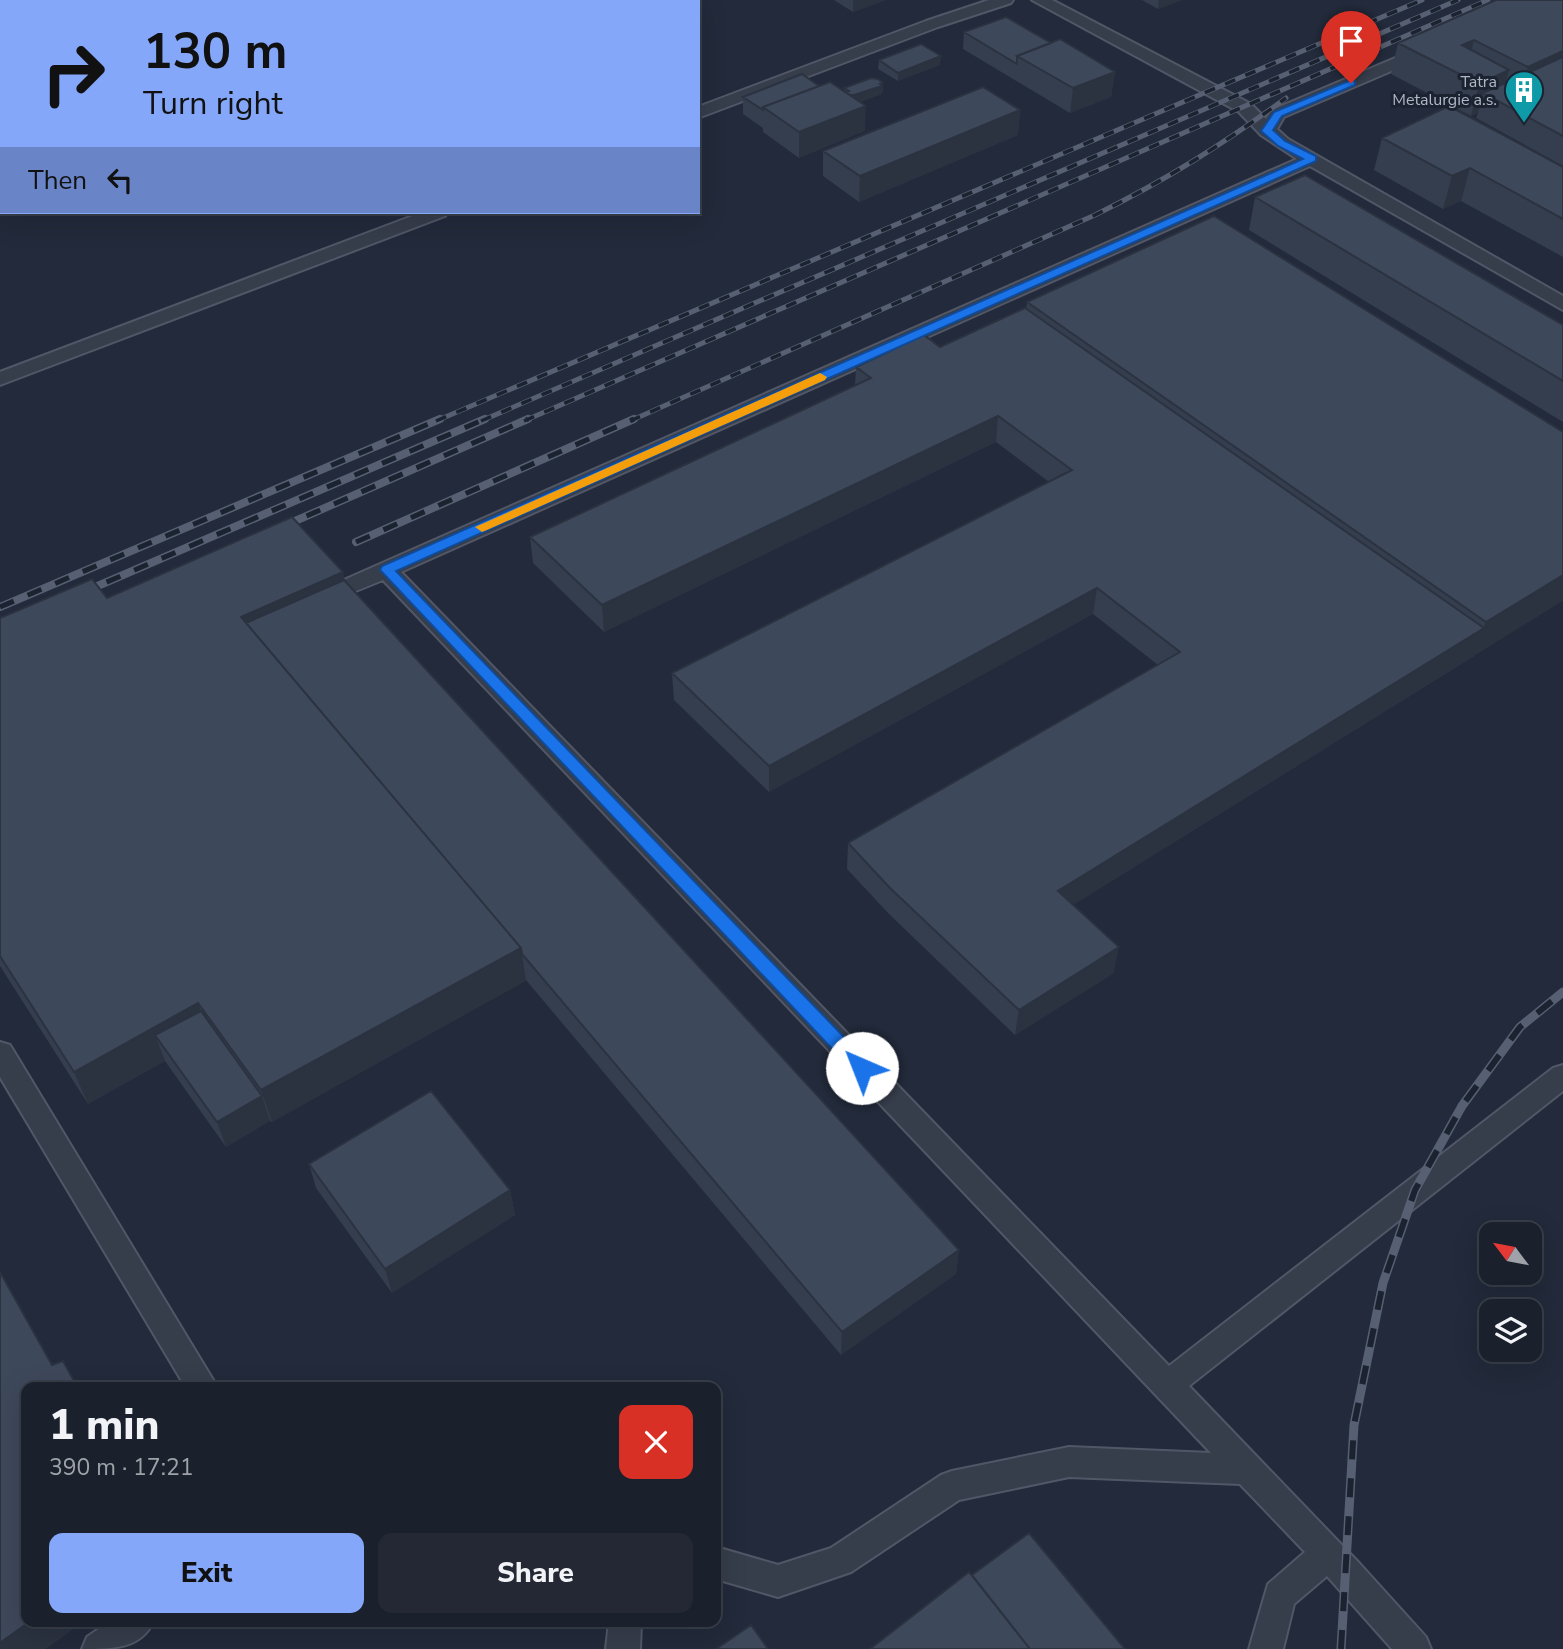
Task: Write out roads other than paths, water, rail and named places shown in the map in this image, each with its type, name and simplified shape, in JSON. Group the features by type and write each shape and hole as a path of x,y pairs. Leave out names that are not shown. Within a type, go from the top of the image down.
{"lane":[{"path":"700,112 932,24 1005,0"},
{"path":"1040,0 1245,108 1282,143 1563,304"},
{"path":"1267,131 1278,114 1443,43"},
{"path":"336,592 1312,159"},
{"path":"0,379 434,214"},
{"path":"387,570 1328,1554 1413,1649"},
{"path":"0,1053 199,1382"},
{"path":"1166,1386 1563,1076"},
{"path":"721,1564 778,1581 840,1561 952,1486 1069,1462 1246,1469"},
{"path":"1266,1649 1280,1595 1328,1554"},
{"path":"99,1649 130,1627"},
{"path":"623,1649 625,1627"}],"railway":[{"path":"436,421 1422,0"},
{"path":"481,421 1458,0"},
{"path":"524,421 1488,0"},
{"path":"630,421 1095,215 1193,161 1286,98"},
{"path":"0,607 440,419"},
{"path":"79,594 485,419"},
{"path":"279,528 528,419"},
{"path":"356,542 634,419"},
{"path":"1341,1649 1354,1425 1383,1283 1415,1190 1462,1106 1520,1027 1563,992"}],"place":[{"name":"Tatra Metalurgie a.s.","path":"1524,124"}]}
